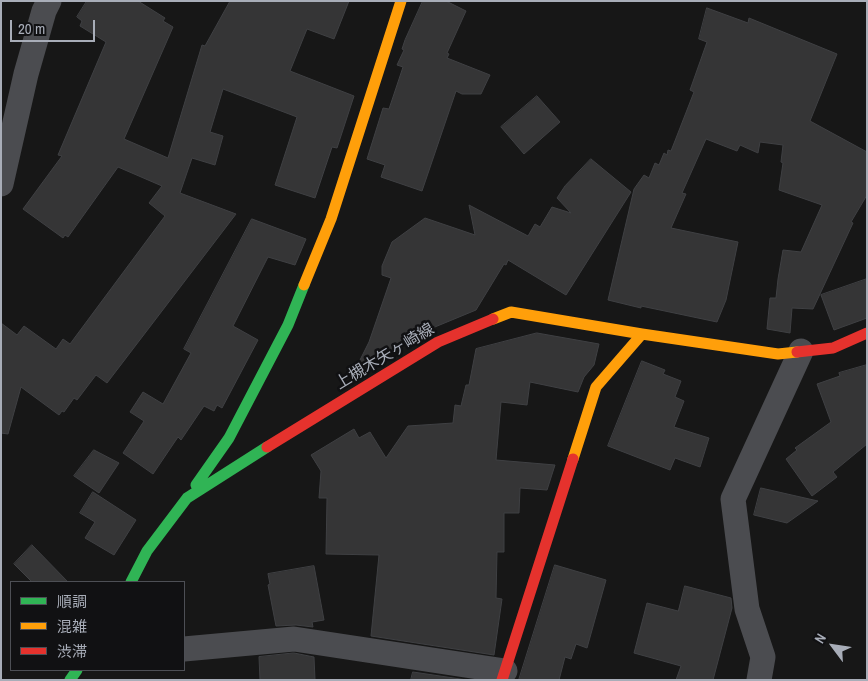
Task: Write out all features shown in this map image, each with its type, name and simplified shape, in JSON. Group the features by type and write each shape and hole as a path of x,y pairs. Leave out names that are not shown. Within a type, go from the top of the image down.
{"street":[{"path":"1,184 26,74 44,11 49,1"},
{"path":"186,498 229,438 288,324 331,220 401,1"},
{"name":"上槻木矢ヶ崎線","path":"132,581 147,551 186,498 238,464 438,342 511,312 778,354 833,348 867,333"},
{"path":"185,649 294,639 504,676 596,388 642,334"},
{"path":"758,680 763,657 747,609 733,499 801,351"}],"building":[{"path":"87,1 138,1 165,18 163,21 173,27 124,139 168,158 202,45 205,46 230,1 349,1 334,39 307,29 290,71 354,96 337,148 332,147 315,198 275,185 297,117 223,89 210,132 223,136 215,165 192,158 180,193 236,214 107,383 96,375 77,400 74,398 64,412 62,411 59,415 21,387 8,434 1,433 1,323 17,335 24,326 56,349 63,339 70,344 165,216 149,203 162,186 118,167 68,237 65,235 63,238 23,209 62,156 58,155 106,42 80,26 82,21 77,17"},
{"path":"423,1 446,1 466,11 447,53 449,54 447,58 490,75 481,94 462,94 456,91 422,191 381,177 385,165 367,159 383,108 389,109 403,67 397,65 404,50 402,49"},
{"path":"707,8 748,23 749,18 837,54 810,121 867,152 867,195 851,222 853,223 813,309 792,308 790,333 767,329 770,298 776,298 783,250 801,252 822,205 779,190 783,163 781,162 783,145 760,142 758,153 740,145 737,151 706,139 682,193 686,194 671,228 738,242 726,300 717,322 608,300 634,189 644,175 649,178 655,163 659,165 664,153 667,155 668,150 671,151 694,92 690,90 707,42 699,39"},
{"path":"537,96 560,122 524,154 501,127"},
{"path":"591,159 631,192 566,295 508,260 476,310 430,329 366,368 358,364 369,342 391,278 382,275 382,266 392,242 425,218 475,235 469,205 528,236 535,224 540,227 552,207 571,213 557,198 565,186"},
{"path":"252,219 306,239 295,265 268,257 233,326 258,340 222,408 217,405 214,411 204,406 181,440 178,437 153,474 123,453 144,421 130,412 143,392 163,404 191,353 184,349"},
{"path":"867,279 867,318 834,330 821,295"},
{"path":"537,333 599,344 594,365 584,377 578,392 530,382 527,405 501,402 496,460 555,465 547,490 520,488 519,513 504,513 504,552 497,552 496,598 502,599 494,655 371,636 379,555 326,554 327,498 319,498 321,471 311,455 354,429 359,438 370,432 386,458 408,426 453,423 455,405 461,406 466,385 469,385 476,349"},
{"path":"642,361 665,370 663,374 681,381 675,397 684,401 674,427 709,438 700,467 675,458 670,470 608,446"},
{"path":"867,365 867,444 833,472 837,477 812,496 786,459 797,450 795,448 831,422 817,384 840,376 839,373"},
{"path":"94,450 119,463 99,493 74,476"},
{"path":"761,488 818,501 787,523 754,515"},
{"path":"93,492 136,520 114,555 85,538 95,522 80,513"},
{"path":"32,545 67,581 31,581 14,564"},
{"path":"555,565 606,580 587,648 576,644 571,659 565,657 559,680 519,680"},
{"path":"314,566 324,620 312,622 313,627 296,625 276,626 268,585 270,584 268,574"},
{"path":"685,586 731,598 732,608 713,680 676,680 681,666 634,653 647,603 678,611"},
{"path":"294,653 314,657 315,680 260,680 259,657"},
{"path":"413,672 467,680 411,680"}],"traffic: fast":[{"path":"196,485 229,438 288,325 304,285"},
{"path":"132,581 147,551 187,498 267,447"},
{"path":"70,680 76,671"}],"traffic: slow":[{"path":"304,285 331,219 401,1"},
{"path":"493,319 511,312 778,354 797,352"},
{"path":"573,459 596,387 642,334"}],"traffic: jam":[{"path":"267,447 438,342 493,319"},
{"path":"797,352 833,348 867,333"},
{"path":"502,680 573,459"}]}
